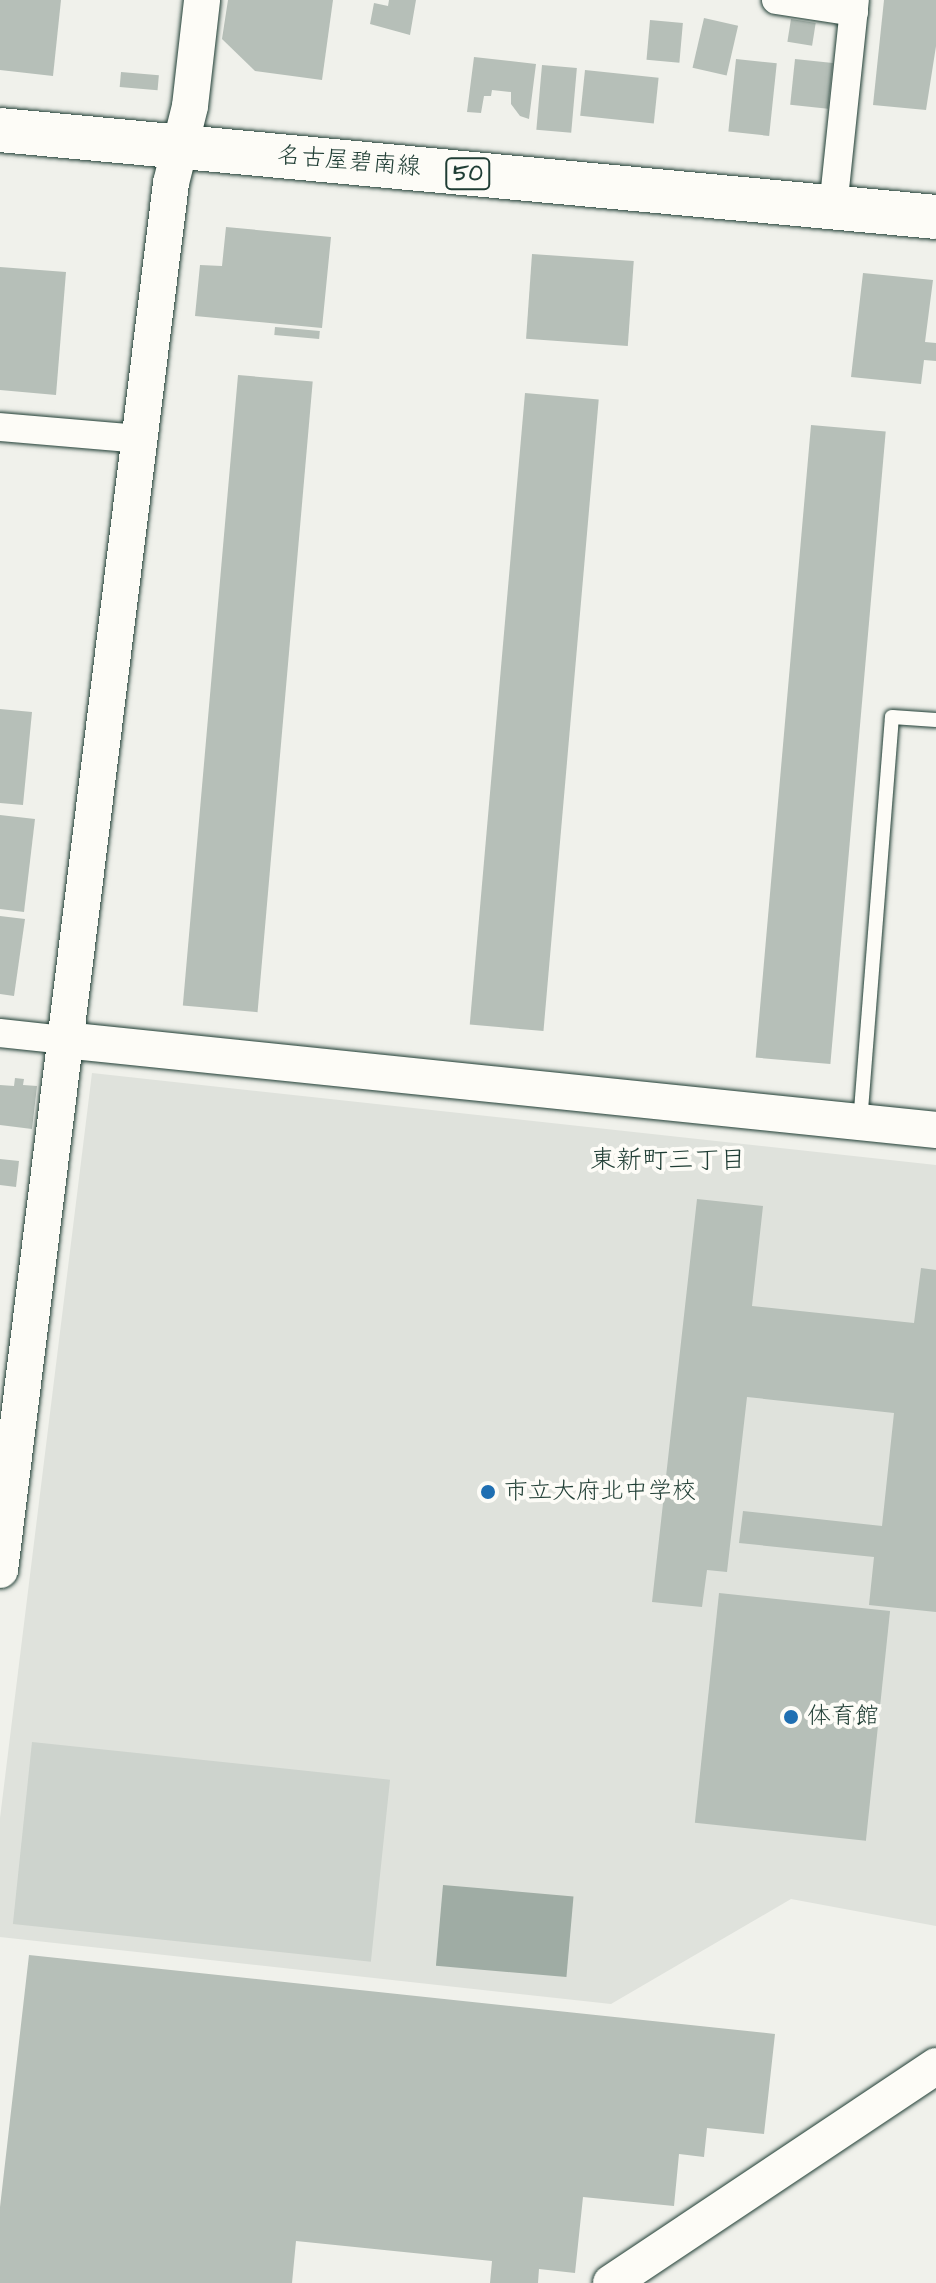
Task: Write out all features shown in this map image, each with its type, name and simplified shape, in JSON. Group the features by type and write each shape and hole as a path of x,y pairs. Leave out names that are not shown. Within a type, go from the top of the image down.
{"main road":[{"name":"名古屋碧南線","path":"0,130 936,217"}],"street":[{"path":"1,1561 171,183 190,106 202,0"},
{"path":"776,0 854,6 833,208"},
{"path":"0,427 139,439"},
{"path":"0,1033 936,1130"},
{"path":"611,2283 936,2066"}],"lane":[{"path":"860,1123 892,717 936,720"}],"shaded area":[{"name":"市立大府北中学校","path":"92,1073 936,1165 936,1926 791,1899 611,2004 0,1937 0,1818"},
{"path":"32,1742 390,1780 371,1962 13,1924"},
{"path":"443,1885 574,1896 566,1977 436,1966"}],"building":[{"path":"0,0 61,0 53,76 0,70"},
{"path":"228,0 333,0 322,80 255,71 222,39"},
{"path":"389,0 416,0 410,35 370,24 374,3 388,6"},
{"path":"884,0 936,0 936,46 926,110 873,105"},
{"path":"704,18 738,26 727,76 693,68"},
{"path":"791,19 816,23 812,46 787,42"},
{"path":"650,20 683,23 679,63 647,60"},
{"path":"474,57 536,64 529,119 520,116 511,104 511,92 492,90 491,96 484,96 481,113 467,112"},
{"path":"736,59 777,63 769,136 728,132"},
{"path":"795,59 833,63 828,109 790,105"},
{"path":"542,65 577,68 571,133 536,130"},
{"path":"585,70 659,78 654,123 580,116"},
{"path":"121,72 159,75 158,90 120,87"},
{"path":"226,227 331,237 322,328 195,316 200,265 222,266"},
{"path":"532,254 634,261 628,346 526,339"},
{"path":"0,267 66,272 56,395 0,390"},
{"path":"863,273 933,280 925,342 936,343 936,361 924,360 921,384 851,377"},
{"path":"275,327 320,331 319,339 274,335"},
{"path":"238,375 313,382 258,1012 183,1006"},
{"path":"525,393 599,399 543,1031 470,1025"},
{"path":"811,425 886,432 830,1064 756,1058"},
{"path":"0,709 32,712 23,805 0,803"},
{"path":"0,815 35,819 24,912 0,909"},
{"path":"0,916 25,919 14,996 0,994"},
{"path":"15,1078 24,1079 23,1085 37,1086 32,1129 0,1125 0,1085 14,1086"},
{"path":"0,1159 19,1161 16,1187 0,1185"},
{"path":"697,1199 763,1206 752,1306 914,1323 921,1268 936,1270 936,1612 869,1605 874,1557 739,1543 743,1511 882,1526 894,1413 747,1397 727,1572 707,1570 702,1607 652,1602"},
{"name":"体育館","path":"719,1593 890,1611 866,1841 695,1823"},
{"path":"29,1955 775,2034 764,2134 707,2128 704,2157 679,2154 674,2206 583,2197 575,2273 539,2269 538,2283 490,2283 492,2261 296,2241 292,2283 0,2283 0,2207"}],"place":[{"name":"市立大府北中学校","path":"488,1492"},
{"name":"体育館","path":"791,1717"}],"district":[{"name":"東新町三丁目","path":"668,1161"}]}
